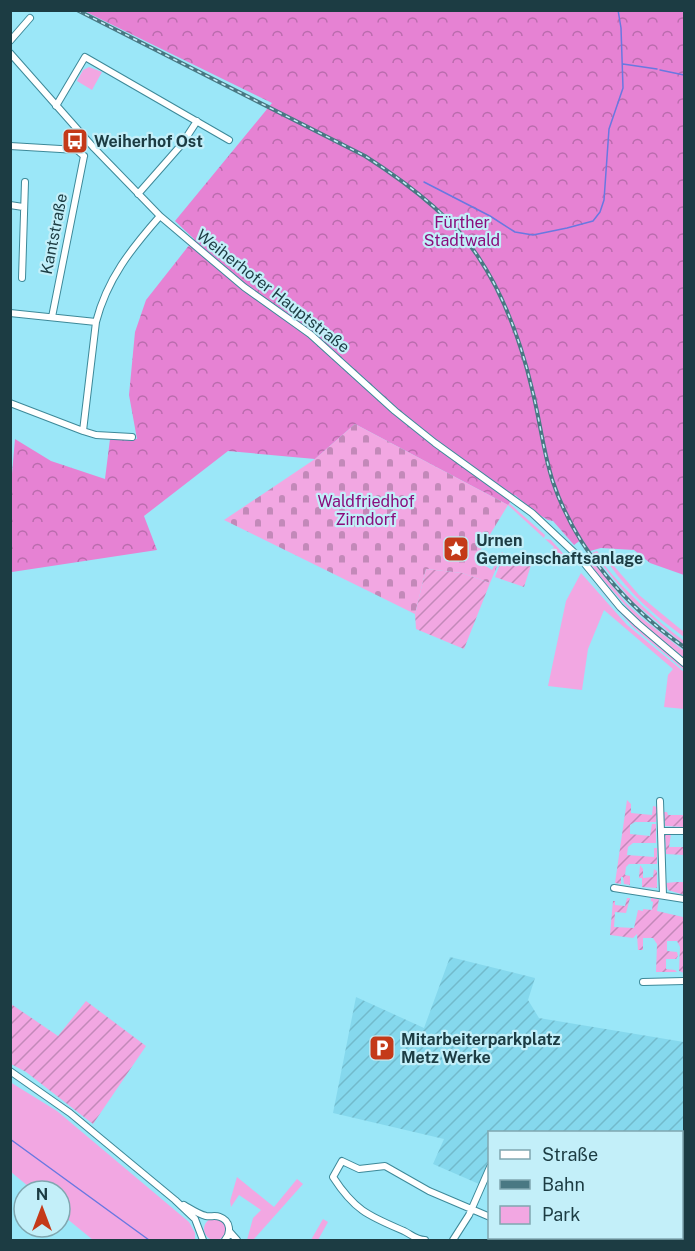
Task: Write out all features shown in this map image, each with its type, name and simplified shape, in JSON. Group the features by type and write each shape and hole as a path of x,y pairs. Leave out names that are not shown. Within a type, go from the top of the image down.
{"street":[{"path":"10,41 30,18"},
{"name":"Weiherhofer Hauptstraße","path":"10,53 94,148 160,216 244,287 310,334 395,411 435,443 532,513 568,548 638,624 684,663"},
{"path":"56,106 85,57 229,140"},
{"path":"138,195 182,144 196,121"},
{"path":"10,146 77,150 84,156 94,148"},
{"name":"Kantstraße","path":"52,317 84,156"},
{"path":"22,278 23,207 26,182"},
{"path":"10,205 23,207"},
{"path":"83,431 96,322 105,295 120,265 160,216"},
{"path":"10,313 96,322"},
{"path":"10,403 96,435 132,436"},
{"path":"660,801 663,896"},
{"path":"661,831 684,831"},
{"path":"614,888 684,899"},
{"path":"643,982 684,981"},
{"path":"10,1071 70,1113 175,1200 195,1219 203,1237"},
{"path":"425,1240 420,1240 369,1216 352,1203 333,1177 342,1161 359,1169 385,1166 429,1191 488,1217"},
{"path":"453,1240 471,1210 488,1169"},
{"path":"175,1200 210,1217"},
{"path":"203,1237 203,1223 210,1217 217,1216 224,1219 229,1227 225,1240"},
{"path":"229,1232 237,1240"}],"shaded area":[{"path":"450,957 535,978 528,1000 539,1018 684,1042 684,1161 683,1131 488,1131 488,1162 479,1184 433,1164 444,1139 333,1113 356,997 424,1028"}],"green space":[{"name":"Fürther Stadtwald","path":"84,11 684,11 684,575 650,563 634,550 601,548 590,551 582,539 574,545 553,521 536,513 515,495 508,505 355,424 315,459 228,451 144,516 157,550 12,572 10,497 15,439 51,461 105,479 110,439 137,439 129,395 135,332 146,300 194,239 175,221 272,103"},
{"path":"89,67 102,72 92,90 77,81 83,70"},
{"name":"Waldfriedhof Zirndorf","path":"355,424 508,505 475,559 492,570 503,552 490,583 462,573 426,569 415,614 224,520 315,459"},
{"path":"509,503 545,535 544,538 508,505"},
{"path":"545,539 551,540 569,560 557,561 556,551 551,551 554,547"},
{"path":"576,549 588,556 626,603 684,651 684,658 640,622"},
{"path":"597,551 602,557 599,561 620,584 661,623 684,641 684,645 632,601 592,553"},
{"path":"504,554 532,562 524,587 495,577"},
{"path":"607,558 639,595 684,632 684,637 634,595 617,575"},
{"path":"426,569 462,573 490,583 464,649 416,629 415,614"},
{"path":"581,573 627,625 684,672 684,709 664,707 668,675 673,669 604,610 588,649 582,690 548,686 566,601"},
{"path":"584,573 621,613 684,666 684,670 633,627"},
{"path":"627,800 631,804 631,813 652,815 653,806 657,807 656,822 635,822 630,825 630,834 650,836 652,824 656,824 656,843 633,843 628,847 627,855 654,857 654,848 657,848 657,864 629,864 625,875 630,876 630,885 624,884 623,877 621,877 621,884 615,883"},
{"path":"664,812 668,815 684,815 684,827 665,826"},
{"path":"665,834 671,834 669,847 684,847 684,855 666,854"},
{"path":"640,865 643,869 643,878 653,877 654,869 657,871 657,888 642,887 642,878 639,878"},
{"path":"684,882 684,895 668,890 666,883"},
{"path":"627,898 630,898 626,913 615,912 614,927 634,928 638,910 652,910 651,898 659,899 657,911 684,916 684,973 679,971 680,947 677,941 667,941 667,951 677,952 678,956 676,959 666,959 666,969 677,972 656,972 657,944 653,938 643,938 643,950 638,950 637,934 633,938 610,935 613,901 615,905 625,906"},
{"path":"86,1001 146,1046 93,1124 26,1072 11,1064 11,1004 58,1036"},
{"path":"10,1082 57,1111 189,1222 195,1233 195,1240 93,1240 72,1223 72,1179 19,1179 11,1172"},
{"path":"237,1177 274,1207 297,1179 303,1184 253,1240 247,1240 253,1218 261,1210 239,1195 231,1207 230,1201"},
{"path":"215,1218 223,1221 226,1229 223,1237 215,1240 207,1237 204,1229 207,1221"},
{"path":"323,1219 328,1222 318,1240 311,1240"},
{"path":"680,1239 681,1240 627,1240"}],"waterway":[{"path":"424,182 490,216 515,232 533,235 593,221 600,212 604,200 609,129 623,88 621,28 618,10"},
{"path":"623,64 657,69"},
{"path":"660,70 684,75"},
{"path":"10,1139 149,1240"}],"railway":[{"path":"77,10 365,156 411,188 454,226 487,270 517,336 528,371 553,482 575,531 606,575 624,595 643,614 684,647"}],"place":[{"name":"Weiherhof Ost","path":"75,141"},
{"name":"Urnen Gemeinschaftsanlage","path":"456,549"},
{"name":"Mitarbeiterparkplatz Metz Werke","path":"382,1048"}]}
